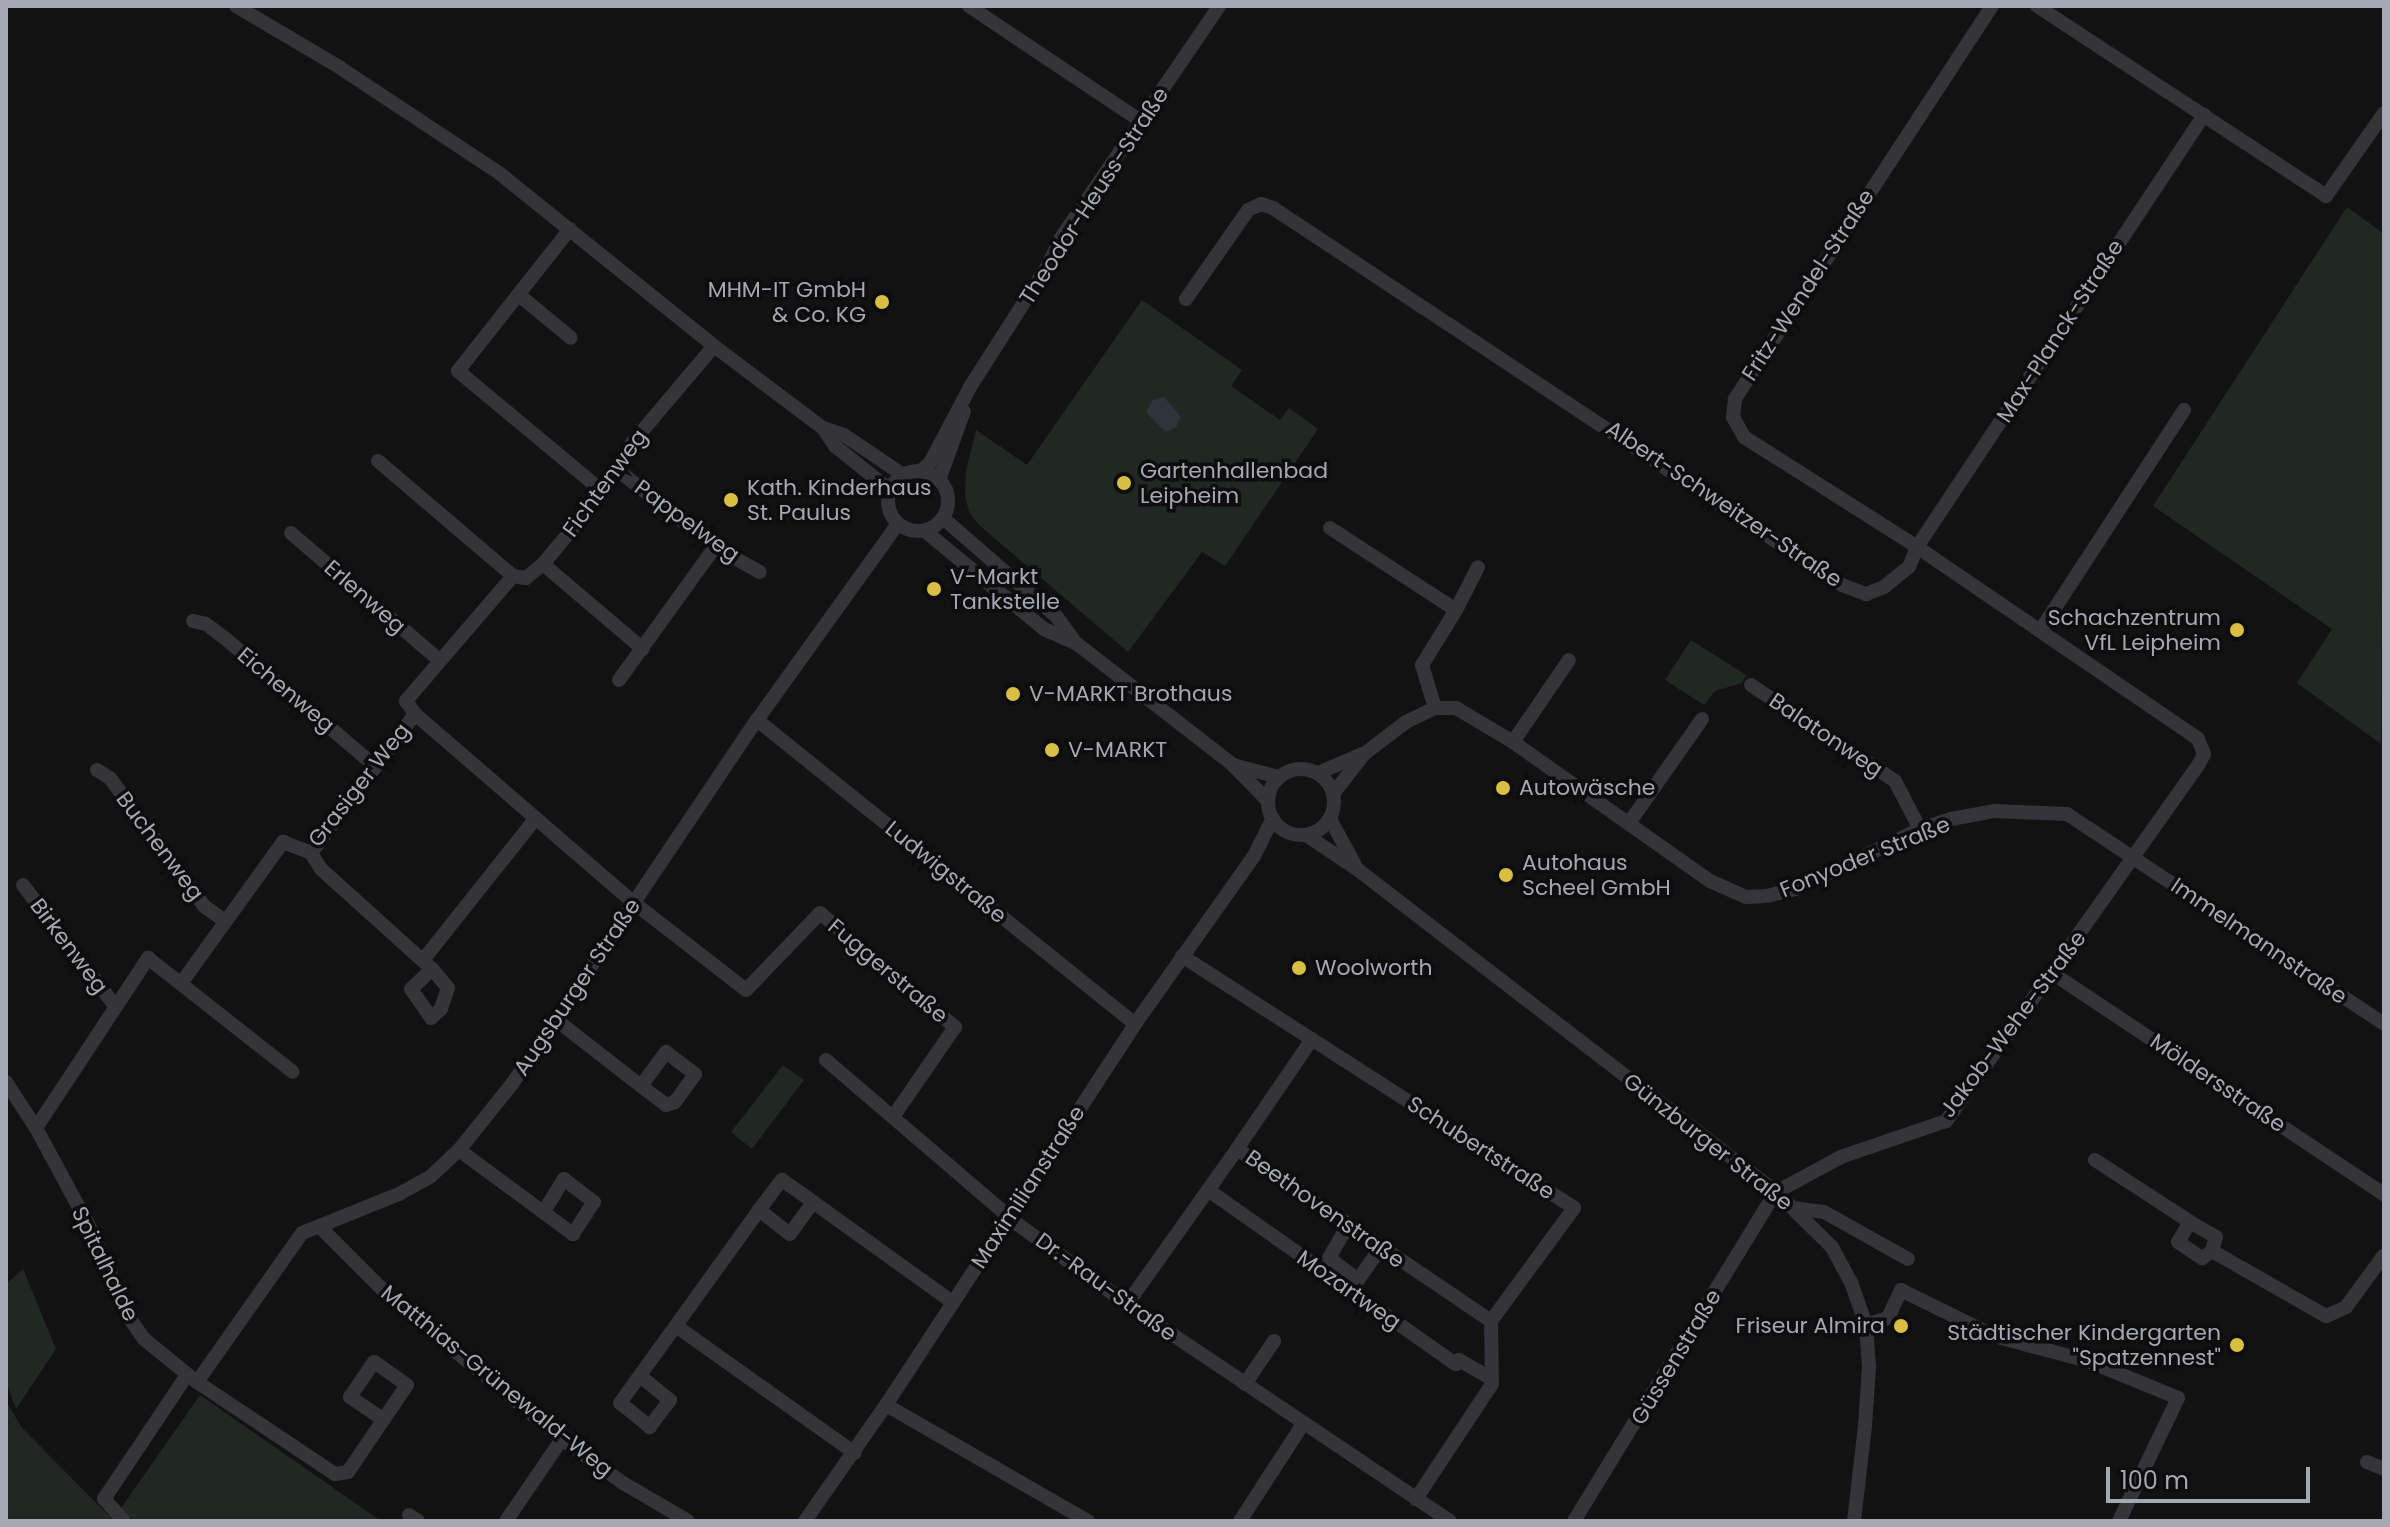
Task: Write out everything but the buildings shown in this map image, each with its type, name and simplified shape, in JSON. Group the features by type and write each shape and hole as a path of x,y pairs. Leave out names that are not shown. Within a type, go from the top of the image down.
{"street":[{"path":"236,6 426,123 499,173 714,346 823,428 844,435 903,475"},
{"path":"969,6 1142,122"},
{"name":"Theodor-Heuss-Straße","path":"921,471 930,463 970,387 1048,265 1061,238 1219,6"},
{"name":"Fritz-Wendel-Straße","path":"1917,547 1744,437 1733,417 1735,399 1992,6"},
{"path":"2037,6 2326,196 2384,113"},
{"name":"Max-Planck-Straße","path":"1917,547 2204,115"},
{"name":"Albert-Schweitzer-Straße","path":"1186,299 1248,210 1261,204 1273,208 1842,585 1866,594 1884,587 1909,567 1917,547"},
{"path":"570,229 458,371 603,492"},
{"path":"519,295 571,338"},
{"name":"Fichtenweg","path":"415,714 406,701 439,660 513,576 526,578 543,564 603,492 615,468 714,346"},
{"name":"Theodor-Heuss-Straße","path":"939,480 955,443 970,387"},
{"path":"2040,631 2184,410"},
{"path":"823,428 835,446 890,490"},
{"path":"378,461 513,576"},
{"name":"Pappelweg","path":"615,468 715,547 760,572"},
{"path":"921,471 939,480 948,498 943,518 925,531 911,531 898,524 888,508 890,490 903,475 921,471"},
{"path":"943,518 1057,617 1076,643"},
{"name":"Augsburger Straße","path":"124,1521 104,1499 302,1233 374,1206 430,1177 459,1150 512,1084 757,720 898,524"},
{"path":"1330,528 1456,610"},
{"path":"925,531 1044,629 1076,643 1232,764 1268,801 1273,818 1285,831 1306,835 1320,829 1330,819 1333,794 1364,754"},
{"name":"Erlenweg","path":"291,533 439,660"},
{"path":"619,680 715,547"},
{"path":"1917,547 2198,739 2204,754 2199,764 2135,858"},
{"path":"543,564 643,649"},
{"path":"1268,801 1271,788 1279,777 1300,769 1318,773 1364,754 1419,714 1435,708 1422,665 1478,567"},
{"name":"Eichenweg","path":"193,621 206,624 227,640 375,766"},
{"path":"1513,742 1569,660"},
{"name":"Balatonweg","path":"1751,685 1895,781 1920,829"},
{"name":"Fonyoder Straße","path":"1435,708 1456,708 1469,713 1710,881 1746,897 1796,889 1920,829 1995,811 2067,814 2135,858"},
{"path":"415,714 634,903"},
{"name":"Grasiger Weg","path":"182,982 283,842 311,853 415,714"},
{"path":"1629,823 1702,719"},
{"name":"Ludwigstraße","path":"757,720 1135,1024"},
{"path":"1232,764 1279,777"},
{"name":"Buchenweg","path":"97,770 110,778 204,906 225,921"},
{"path":"1318,773 1333,794"},
{"path":"311,853 321,869 427,964 536,818"},
{"name":"Maximilianstraße","path":"805,1521 855,1453 1135,1024 1254,856 1273,818"},
{"name":"Günzburger Straße","path":"1330,819 1357,869"},
{"name":"Maximilianstraße","path":"1254,856 1285,831"},
{"name":"Günzburger Straße","path":"1306,835 1357,869 1776,1192 1832,1247 1851,1282 1866,1325 1869,1367 1854,1521"},
{"name":"Jakob-Wehe-Straße","path":"1776,1192 1841,1157 1946,1121 2135,858"},
{"name":"Immelmannstraße","path":"2135,858 2384,1024"},
{"name":"Birkenweg","path":"23,885 116,1007"},
{"name":"Fuggerstraße","path":"634,903 746,990 820,913 955,1027 893,1117"},
{"name":"Schubertstraße","path":"1182,956 1574,1208 1491,1321"},
{"path":"36,1128 148,958 293,1072"},
{"name":"Möldersstraße","path":"2052,973 2384,1194"},
{"path":"555,1019 641,1086"},
{"path":"1237,1149 1312,1039"},
{"name":"Dr.-Rau-Straße","path":"826,1060 1009,1217 1127,1304 1450,1521"},
{"name":"Spitalhalde","path":"6,1082 36,1128 96,1241 130,1319 144,1339 192,1379 335,1474 348,1472 383,1419"},
{"name":"Beethovenstraße","path":"1127,1304 1237,1149 1491,1321"},
{"path":"459,1150 543,1212"},
{"path":"2095,1160 2216,1237 2212,1251 2202,1258 2178,1242 2190,1222"},
{"path":"640,1376 782,1180 952,1302"},
{"name":"Mozartweg","path":"1208,1190 1456,1364 1459,1360 1492,1379"},
{"name":"Güssenstraße","path":"1574,1521 1776,1192"},
{"path":"759,1210 790,1234 813,1202"},
{"path":"1794,1208 1824,1212 1908,1259"},
{"path":"1348,1225 1329,1258 1358,1280 1380,1248"},
{"name":"Matthias-Grünewald-Weg","path":"319,1226 393,1300 562,1439 623,1483 688,1521"},
{"path":"2212,1251 2326,1316 2346,1307 2384,1255"},
{"path":"1866,1325 1888,1318 1901,1290 1994,1336 2088,1361 2178,1398 2119,1521"},
{"path":"1416,1499 1492,1384 1491,1321"},
{"path":"676,1326 855,1453"},
{"path":"1245,1384 1274,1341"},
{"path":"886,1405 1088,1521"},
{"path":"1240,1521 1303,1424"},
{"path":"506,1521 562,1439"},
{"path":"2367,1462 2384,1469"}],"shaded area":[{"path":"2347,207 2384,234 2381,744 2297,683 2332,629 2153,506"},
{"name":"Gartenhallenbad Leipheim","path":"1142,300 1242,370 1231,386 1280,420 1289,408 1318,429 1225,566 1202,552 1128,652 979,525 969,512 965,495 966,471 976,430 1027,465"},
{"path":"1164,397 1181,417 1176,427 1165,432 1146,412 1153,400"},
{"path":"1691,640 1746,675 1742,683 1715,691 1704,705 1665,680"},
{"path":"783,1065 804,1080 752,1149 731,1132"},
{"path":"23,1269 56,1349 16,1409 6,1382 6,1284"},
{"path":"200,1395 381,1521 134,1521 121,1508"},
{"path":"6,1401 22,1428 114,1521 6,1521"}],"place":[{"name":"MHM-IT GmbH & Co. KG","path":"882,302"},
{"name":"Gartenhallenbad Leipheim","path":"1124,483"},
{"name":"Kath. Kinderhaus St. Paulus","path":"731,500"},
{"name":"V-Markt Tankstelle","path":"934,589"},
{"name":"Schachzentrum VfL Leipheim","path":"2237,630"},
{"name":"V-MARKT Brothaus","path":"1013,694"},
{"name":"V-MARKT","path":"1052,750"},
{"name":"Autowäsche","path":"1503,788"},
{"name":"Autohaus Scheel GmbH","path":"1506,875"},
{"name":"Woolworth","path":"1299,968"},
{"name":"Friseur Almira","path":"1901,1326"},
{"name":"Städtischer Kindergarten \"Spatzennest\"","path":"2237,1345"}]}
